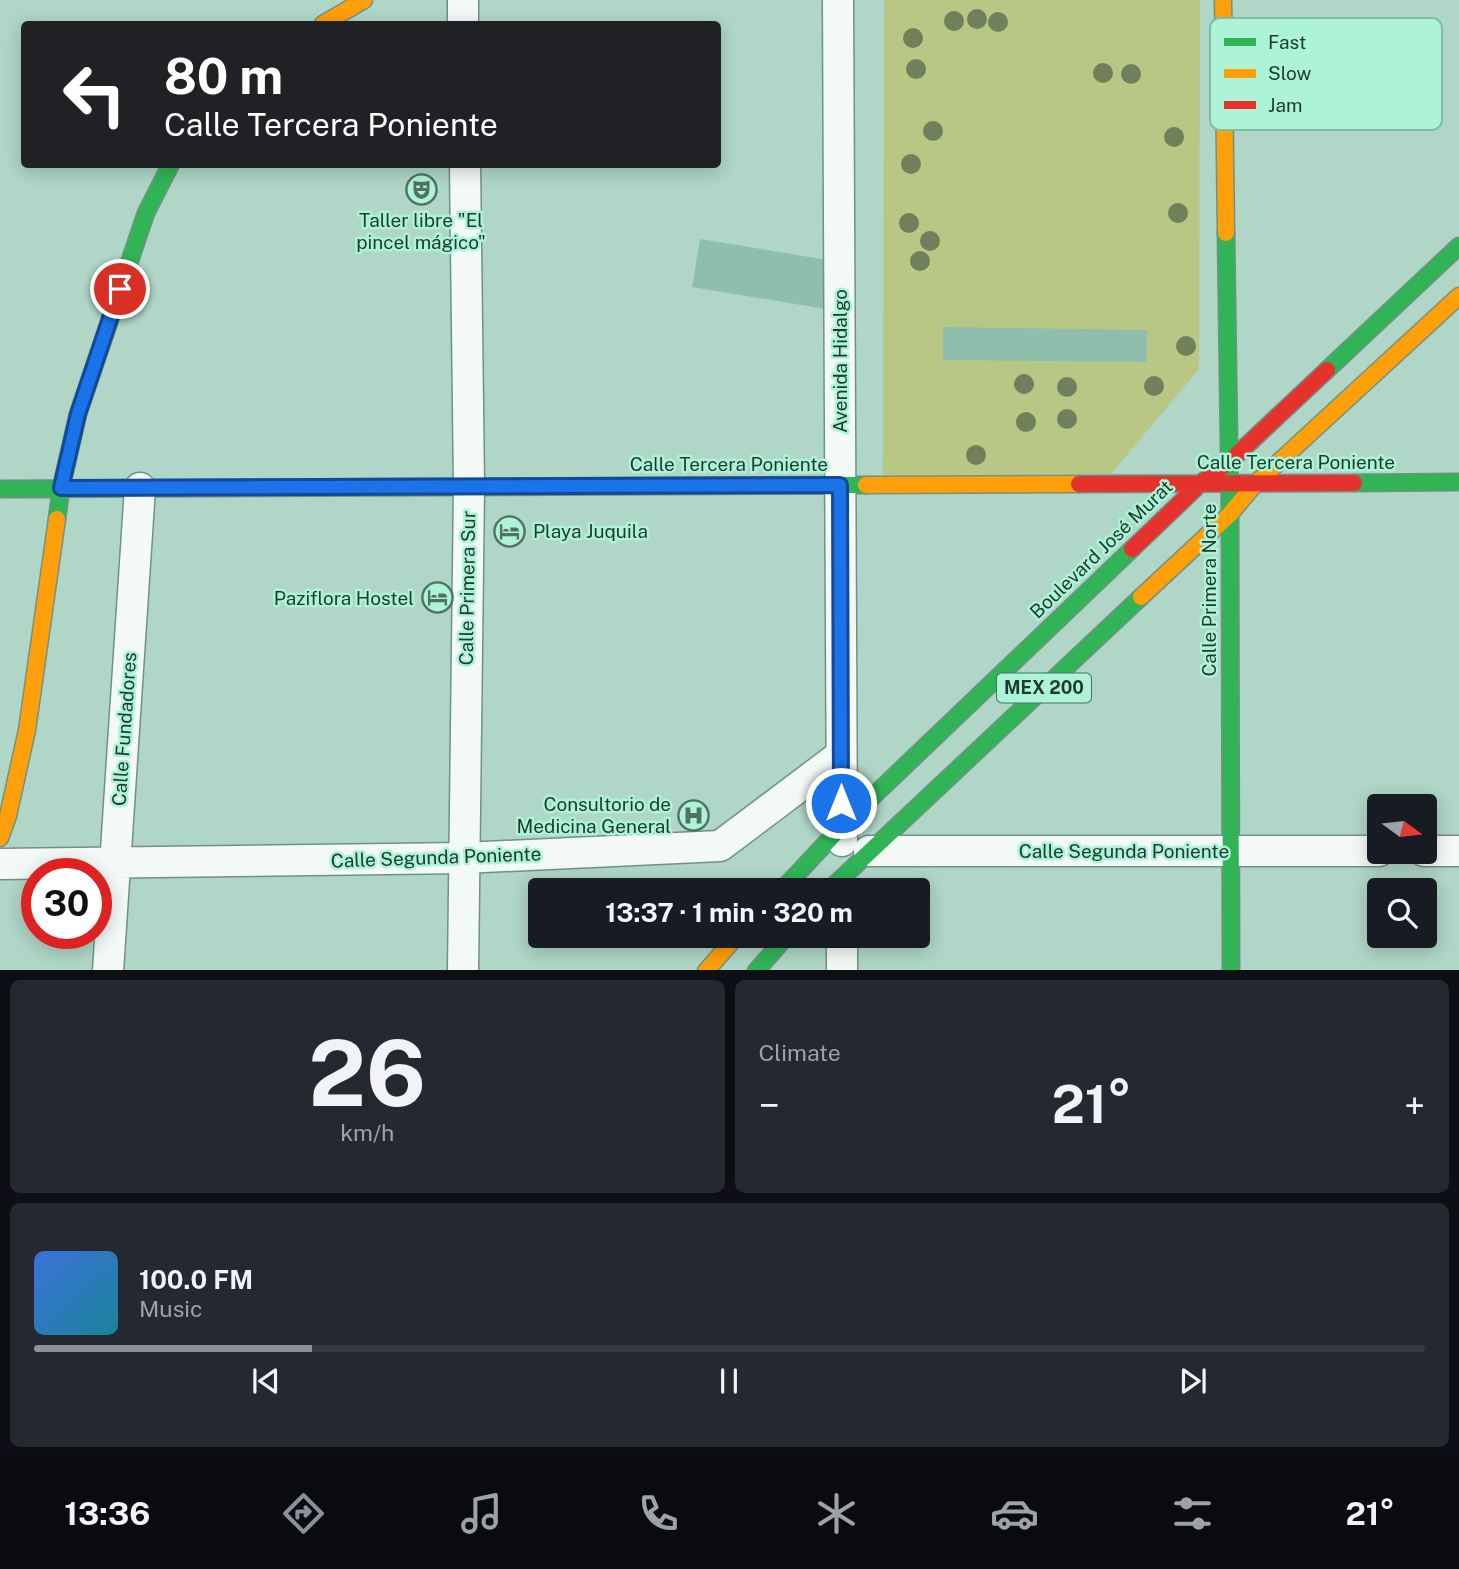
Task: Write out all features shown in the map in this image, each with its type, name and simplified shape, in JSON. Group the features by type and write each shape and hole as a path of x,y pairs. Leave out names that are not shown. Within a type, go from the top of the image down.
{"main road":[{"path":"328,21 365,0"},
{"name":"Calle Primera Norte","path":"1223,0 1223,18"},
{"name":"Calle Primera Norte","path":"1225,130 1230,514 1231,970"},
{"path":"0,838 8,817 27,730 61,488 78,414 145,213 170,168"},
{"name":"Boulevard José Murat","path":"793,878 842,827 1201,484 1229,462 1459,246"},
{"name":"MEX 200","path":"844,878 869,851 1230,514 1256,483 1459,296"},
{"name":"Calle Tercera Poniente","path":"0,489 1459,482"},
{"path":"707,970 726,948"},
{"path":"757,970 777,948"}],"street":[{"path":"463,0 463,21"},
{"name":"Avenida Hidalgo","path":"838,0 842,827 838,878"},
{"name":"Calle Primera Sur","path":"463,970 469,486 465,168"},
{"name":"Calle Fundadores","path":"108,970 140,488"},
{"name":"Calle Segunda Poniente","path":"0,864 464,858 720,846 841,755"},
{"name":"Calle Segunda Poniente","path":"869,851 1367,851"},
{"path":"1437,851 1459,851"},
{"path":"842,948 842,970"}],"green space":[{"path":"884,0 1200,0 1199,369 1111,474 883,475"}],"building":[{"path":"700,239 833,261 825,309 692,287"},
{"path":"943,327 1147,330 1146,362 943,360"}],"traffic: fast":[{"path":"57,519 61,488 78,414 146,213 169,168"},
{"path":"1226,233 1231,970"},
{"path":"1327,370 1459,246"},
{"path":"1354,483 1459,482"},
{"path":"0,489 866,485"},
{"path":"793,878 841,827 1132,549"},
{"path":"842,878 1141,597"},
{"path":"757,970 776,948"}],"traffic: slow":[{"path":"328,21 364,0"},
{"path":"1223,0 1223,18"},
{"path":"1225,130 1226,233"},
{"path":"1141,597 1230,514 1256,483 1459,296"},
{"path":"866,485 1079,484"},
{"path":"0,838 8,816 27,730 57,519"},
{"path":"707,970 726,948"}],"traffic: jam":[{"path":"1132,549 1327,370"},
{"path":"1079,484 1354,483"}],"place":[{"name":"Taller libre \"El pincel mágico\"","path":"421,189"},
{"name":"Playa Juquila","path":"510,531"},
{"name":"Paziflora Hostel","path":"437,598"},
{"name":"Consultorio de Medicina General","path":"694,815"}],"route":[{"path":"120,289 78,414 61,488 840,485 841,803"}]}
